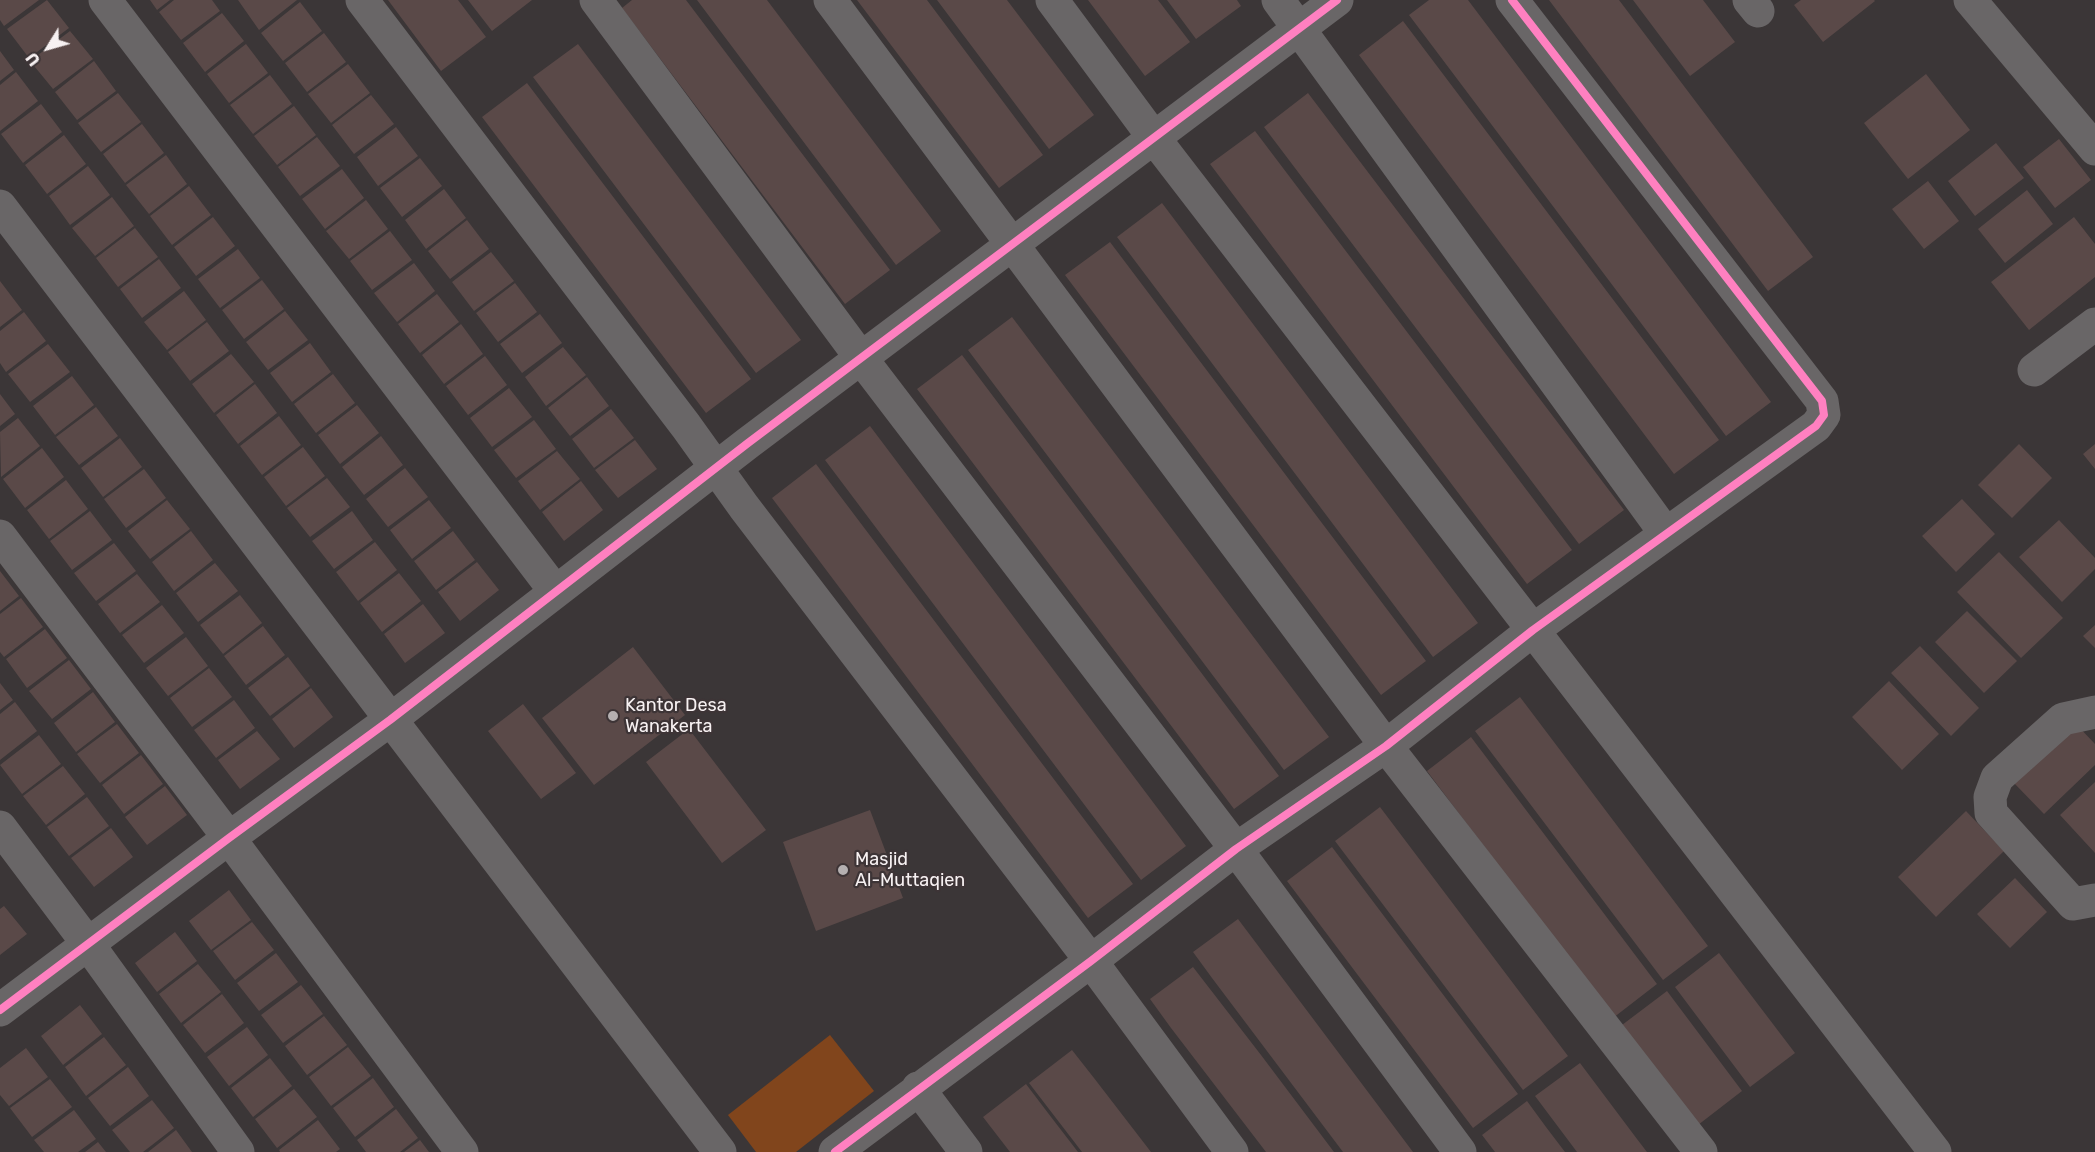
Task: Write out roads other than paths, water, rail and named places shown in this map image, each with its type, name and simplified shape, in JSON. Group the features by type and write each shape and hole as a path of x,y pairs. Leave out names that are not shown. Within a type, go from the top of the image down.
{"street":[{"path":"105,0 555,591"},
{"path":"362,0 758,526 1091,961 1232,1152"},
{"path":"596,0 861,358 1236,849 1460,1152"},
{"path":"830,0 1386,746 1701,1152"},
{"path":"1052,0 1154,138 1935,1152"},
{"path":"1278,0 1666,534"},
{"path":"0,1010 390,720 861,358 1337,0"},
{"path":"835,1152 1091,961 1236,849 1386,746 1533,630 1816,426 1824,415 1822,401 1512,0"},
{"path":"1970,0 2095,149"},
{"path":"0,206 720,1152"},
{"path":"2034,370 2095,324"},
{"path":"0,536 229,838 462,1152"},
{"path":"2095,712 2063,719 1997,778 1990,797 1991,813 2073,904 2095,900"},
{"path":"0,827 88,944 238,1152"},
{"path":"918,1088 966,1152"}],"place":[{"name":"Kantor Desa Wanakerta","path":"613,716"},
{"name":"Masjid Al-Muttaqien","path":"843,870"}]}
